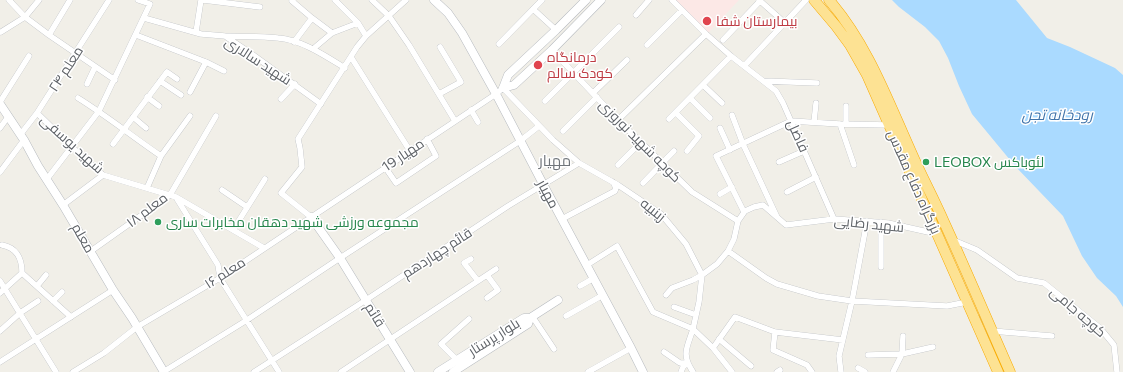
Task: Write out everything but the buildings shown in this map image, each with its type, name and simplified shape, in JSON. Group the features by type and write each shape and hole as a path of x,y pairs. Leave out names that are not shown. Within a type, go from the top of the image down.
{"highway":[{"name":"بزرگراه دفاع مقدس","path":"814,0 850,45 867,75 968,302 997,372"},
{"name":"بزرگراه دفاع مقدس","path":"829,0 846,21 880,80 912,155 952,240 1010,372"}],"street":[{"path":"9,0 25,17 115,80"},
{"path":"0,32 25,17 39,0"},
{"path":"49,35 70,0"},
{"name":"معلم ۲۴","path":"0,172 109,0"},
{"path":"47,179 99,111 115,80 151,2 138,0"},
{"path":"196,32 202,0 260,7"},
{"path":"293,0 292,1 312,18 332,33"},
{"path":"334,0 358,23 366,36"},
{"path":"372,0 389,16 410,45 455,121"},
{"path":"311,216 281,193 302,167 298,139 366,36 406,0"},
{"name":"مهیار","path":"434,0 448,13 462,33 632,348 643,372"},
{"path":"499,44 542,0"},
{"path":"503,88 508,75 586,0"},
{"path":"503,88 514,85 552,50 601,0"},
{"path":"636,14 649,0"},
{"name":"فاضل","path":"672,0 706,34 731,56 776,90 784,103 834,219"},
{"path":"723,40 759,0 784,23"},
{"path":"744,66 806,0"},
{"path":"533,9 556,30"},
{"path":"647,45 682,10"},
{"name":"شهید سالاری","path":"144,18 201,34 225,36 321,104"},
{"path":"294,42 312,18"},
{"path":"313,49 332,33 358,23"},
{"path":"545,101 619,27"},
{"path":"618,120 706,34"},
{"path":"136,35 206,62 224,71"},
{"path":"225,36 278,38 294,42 313,49 345,68"},
{"path":"439,94 461,82 440,48"},
{"name":"کوچه شهید نوروزی","path":"552,50 618,120 692,192 738,221"},
{"path":"0,103 30,56"},
{"path":"669,119 731,56"},
{"path":"351,57 410,151"},
{"path":"563,131 627,60"},
{"path":"190,92 206,62"},
{"path":"87,84 95,67"},
{"path":"113,144 167,72 177,79"},
{"path":"160,81 181,95"},
{"path":"764,81 817,83"},
{"path":"281,99 294,84"},
{"path":"703,85 722,103"},
{"name":"مهیار 19","path":"311,216 503,88"},
{"name":"زینبیه","path":"503,88 539,126 579,164 612,182 661,214 686,244 702,275"},
{"path":"148,97 160,106"},
{"path":"78,98 99,111 123,130 161,156"},
{"path":"690,98 710,118"},
{"name":"معلم","path":"0,103 164,372"},
{"path":"814,122 816,103"},
{"path":"846,106 843,124 854,165"},
{"path":"471,110 478,122"},
{"name":"شهید یوسفی","path":"37,113 72,147 103,174 176,197 264,248"},
{"path":"676,113 699,136 686,151"},
{"path":"732,115 743,144 778,219"},
{"path":"147,188 161,156 190,116"},
{"name":"معلم ۱۸","path":"91,251 170,195 216,116"},
{"path":"0,128 8,117"},
{"path":"133,117 146,128"},
{"path":"666,295 672,288 693,280 717,264 728,251 734,240 738,221 744,212 716,156 791,121 888,125"},
{"path":"164,372 247,320 520,141 539,126"},
{"path":"720,128 730,150"},
{"path":"385,168 396,183 436,156 427,139"},
{"path":"618,165 641,142"},
{"path":"779,162 804,150"},
{"path":"643,183 674,151"},
{"name":"قائم چهاردهم","path":"254,372 508,206 579,164"},
{"path":"63,205 103,174"},
{"path":"787,192 816,177"},
{"path":"233,230 265,179"},
{"path":"562,219 615,191 616,188 612,182"},
{"path":"720,194 732,188"},
{"path":"222,190 247,207"},
{"path":"176,197 218,265 220,278 279,372"},
{"name":"شهید رضایی","path":"744,212 754,207 763,205 786,225 834,219 881,222 937,234"},
{"name":"معلم ۱۶","path":"74,372 104,353 137,327 220,278 311,216"},
{"name":"قائم","path":"311,216 340,258 410,372"},
{"path":"841,372 839,356 852,301 867,221"},
{"path":"881,222 881,267"},
{"name":"کوچه جامی","path":"952,240 977,250 1017,278 1044,283 1100,328 1114,345 1117,372"},
{"path":"2,245 13,250 19,256 22,264 22,273 2,291"},
{"path":"587,265 617,246 653,312 693,329 712,348 732,372"},
{"path":"728,251 777,284 818,296 852,301 947,306 968,302"},
{"path":"471,259 464,264 478,281"},
{"path":"341,372 496,269"},
{"path":"22,273 71,317"},
{"path":"487,275 498,290 487,298"},
{"path":"693,372 687,363 685,352 700,302 702,275"},
{"path":"37,286 46,276"},
{"path":"580,286 594,278"},
{"path":"0,281 2,291 20,314 56,372"},
{"path":"0,362 113,290"},
{"path":"53,301 62,292"},
{"path":"566,316 603,295"},
{"name":"بلوار پرستار","path":"438,372 524,318 531,317 558,300"},
{"path":"0,331 38,301"},
{"path":"674,307 696,315"},
{"path":"531,317 554,349"},
{"name":"بلوار پرستار","path":"453,372 528,324 531,317"},
{"path":"712,348 735,318 775,332 843,340"},
{"path":"457,360 441,344 469,319"},
{"path":"992,331 1052,336"},
{"path":"775,332 773,350 807,365 812,372"},
{"path":"893,372 902,354 903,336"},
{"path":"719,339 751,366"},
{"path":"868,355 902,354 933,347"},
{"path":"588,372 632,348"},
{"path":"664,352 680,363 687,363"},
{"path":"681,372 687,363"},
{"path":"858,368 866,372"}],"shaded area":[{"name":"بیمارستان شفا","path":"673,0 739,0 708,33"}],"water":[{"name":"رودخانه تجن","path":"892,0 1016,0 1047,38 1115,68 1123,75 1123,307 1116,296 1097,278 1082,256 1063,216 1015,166 972,114 939,41 925,27"}],"tunnel":[{"path":"978,316 1005,372"}],"place":[{"name":"بیمارستان شفا","path":"707,21"},
{"name":"درمانگاه کودک سالم","path":"538,65"},
{"name":"LEOBOX لئوباکس","path":"926,162"},
{"name":"مجموعه ورزشی شهید دهقان مخابرات ساری","path":"158,222"}],"district":[{"name":"مهیار","path":"555,161"}]}
